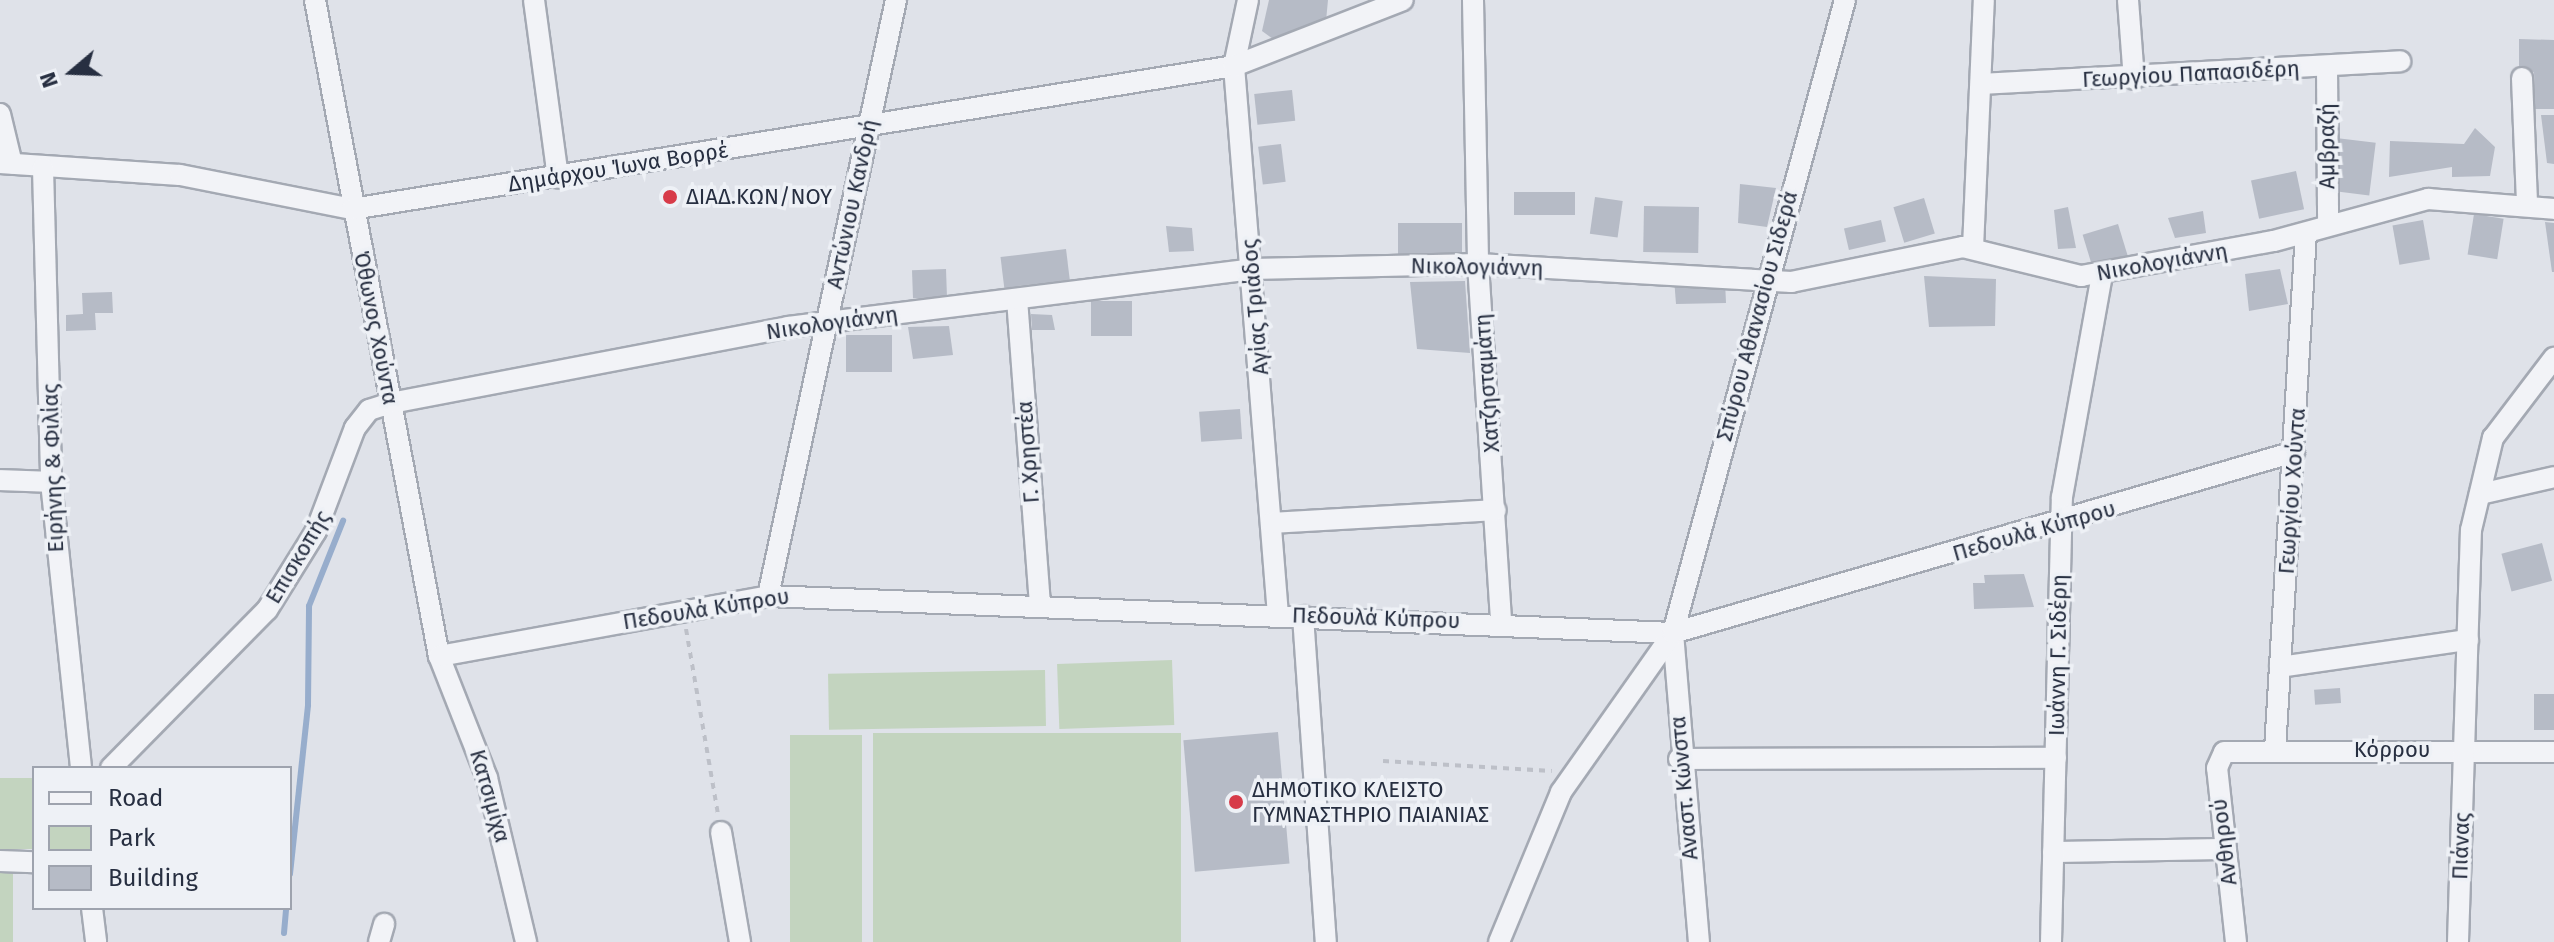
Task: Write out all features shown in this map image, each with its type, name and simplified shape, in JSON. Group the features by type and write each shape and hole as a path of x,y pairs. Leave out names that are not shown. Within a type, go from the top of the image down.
{"street":[{"name":"Όθωνος Χούντα","path":"315,0 352,209 439,656"},
{"path":"534,0 558,177"},
{"name":"Αντώνιου Κανδρή","path":"768,596 896,0"},
{"name":"Αγίας Τριάδος","path":"1248,0 1234,66 1278,615"},
{"name":"Δημάρχου Ίωνα Βορρέ","path":"6,164 180,175 352,209 1234,66 1403,0"},
{"name":"Χατζησταμάτη","path":"1473,0 1478,264 1501,622"},
{"name":"Σπύρου Αθανασίου Σιδερά","path":"1673,633 1767,277 1845,0"},
{"path":"1973,248 1984,0"},
{"path":"2128,0 2134,79"},
{"name":"Γεωργίου Παπασιδέρη","path":"1981,84 2134,79 2400,61"},
{"name":"Αμβραζή","path":"2327,66 2328,225"},
{"path":"2522,78 2527,203"},
{"path":"0,114 6,164"},
{"name":"Ειρήνης & Φιλίας","path":"43,168 51,482 81,766"},
{"name":"Νικολογιάννη","path":"391,403 827,322 1252,269 1478,264 1830,278 1973,248 2050,272 2102,275 2306,233 2428,199 2527,203 2554,209"},
{"name":"Γεωργίου Χούντα","path":"2275,750 2306,233"},
{"name":"Ιωάννη Γ. Σιδέρη","path":"2051,942 2060,524 2102,275"},
{"name":"Γ. Χρηστέα","path":"1017,299 1040,606"},
{"name":"Πιάνας","path":"2458,942 2468,640 2467,554 2493,438 2554,358"},
{"name":"Επισκοπής","path":"113,766 267,610 330,501 355,428 369,410 391,403"},
{"name":"Πεδουλά Κύπρου","path":"439,656 768,596 1501,622 1673,633 2060,524 2294,452"},
{"path":"2480,494 2554,477"},
{"path":"0,480 51,482"},
{"path":"1272,523 1496,510"},
{"path":"1303,616 1326,942"},
{"path":"1499,942 1536,843 1577,771 1673,633"},
{"name":"Αναστ. Κώνστα","path":"1673,633 1679,759 1699,942"},
{"path":"2280,667 2468,640"},
{"name":"Κατσιμίχα","path":"439,656 487,778 526,942"},
{"name":"Κόρρου","path":"2231,750 2554,752"},
{"name":"Ανθηρού","path":"2231,750 2217,768 2236,942"},
{"path":"1679,759 2056,758"},
{"path":"721,832 740,942"},
{"path":"2053,852 2225,849"},
{"path":"0,861 32,862"},
{"path":"92,910 96,942"}],"path":[{"path":"683,610 721,832"},
{"path":"1383,761 1577,771"}],"green space":[{"path":"1172,660 1174,725 1059,729 1057,664"},
{"path":"1045,670 1046,726 829,730 828,674"},
{"path":"873,733 1181,733 1181,942 873,942"},
{"path":"790,735 862,735 862,942 790,942"},
{"path":"0,778 32,778 32,849 0,849"},
{"path":"0,870 13,870 13,942 0,942"}],"building":[{"path":"1269,0 1328,0 1326,21 1277,42 1262,31"},
{"path":"2519,39 2554,40 2554,109 2535,109 2534,72 2519,69"},
{"path":"1292,90 1295,121 1257,125 1254,94"},
{"path":"2541,115 2554,115 2554,164 2547,163"},
{"path":"2475,128 2495,147 2490,176 2452,177 2452,167 2389,177 2390,141 2464,144"},
{"path":"2336,138 2376,143 2369,195 2330,191"},
{"path":"1281,144 1286,182 1263,185 1258,147"},
{"path":"2296,171 2304,209 2259,219 2251,181"},
{"path":"1740,184 1776,188 1767,227 1738,223"},
{"path":"1514,192 1575,192 1575,215 1514,215"},
{"path":"1595,197 1623,201 1618,238 1590,234"},
{"path":"1924,198 1935,233 1904,243 1893,207"},
{"path":"1644,206 1699,207 1698,253 1643,252"},
{"path":"2068,207 2076,248 2058,249 2054,210"},
{"path":"2203,211 2206,233 2175,238 2168,218"},
{"path":"2474,214 2504,219 2497,259 2468,254"},
{"path":"1881,220 1886,241 1849,250 1844,229"},
{"path":"2423,220 2430,259 2399,265 2392,225"},
{"path":"2545,222 2554,223 2554,272 2552,272"},
{"path":"1398,223 1462,223 1462,255 1398,255"},
{"path":"2118,224 2128,257 2093,267 2083,235"},
{"path":"1166,226 1192,228 1194,251 1169,252"},
{"path":"1066,249 1070,280 1004,288 1000,257"},
{"path":"946,269 947,297 913,298 912,270"},
{"path":"2280,269 2288,304 2249,311 2245,274"},
{"path":"1924,276 1996,279 1995,326 1929,327"},
{"path":"1674,278 1725,281 1726,303 1676,304"},
{"path":"1465,281 1470,353 1417,349 1410,282"},
{"path":"112,292 113,313 95,313 96,330 66,331 66,315 83,314 82,293"},
{"path":"1091,301 1132,301 1132,336 1091,336"},
{"path":"1031,314 1052,315 1055,330 1032,330"},
{"path":"949,326 953,355 913,359 908,327"},
{"path":"846,335 892,335 892,372 846,372"},
{"path":"1240,409 1242,439 1201,442 1199,412"},
{"path":"2542,543 2552,581 2512,592 2501,554"},
{"path":"2024,574 2034,607 1974,609 1973,583 1985,583 1984,575"},
{"path":"2340,688 2341,703 2315,705 2314,690"},
{"path":"2534,694 2554,694 2554,730 2534,730"},
{"name":"ΔΗΜΟΤΙΚΟ ΚΛΕΙΣΤΟ ΓΥΜΝΑΣΤΗΡΙΟ ΠΑΙΑΝΙΑΣ","path":"1278,732 1290,863 1195,872 1183,740"}],"waterway":[{"path":"292,855 308,705 309,606 343,521"},
{"path":"284,933 286,910"}],"place":[{"name":"ΔΙΑΔ.ΚΩΝ/ΝΟΥ","path":"670,197"},
{"name":"ΔΗΜΟΤΙΚΟ ΚΛΕΙΣΤΟ ΓΥΜΝΑΣΤΗΡΙΟ ΠΑΙΑΝΙΑΣ","path":"1236,802"}]}
